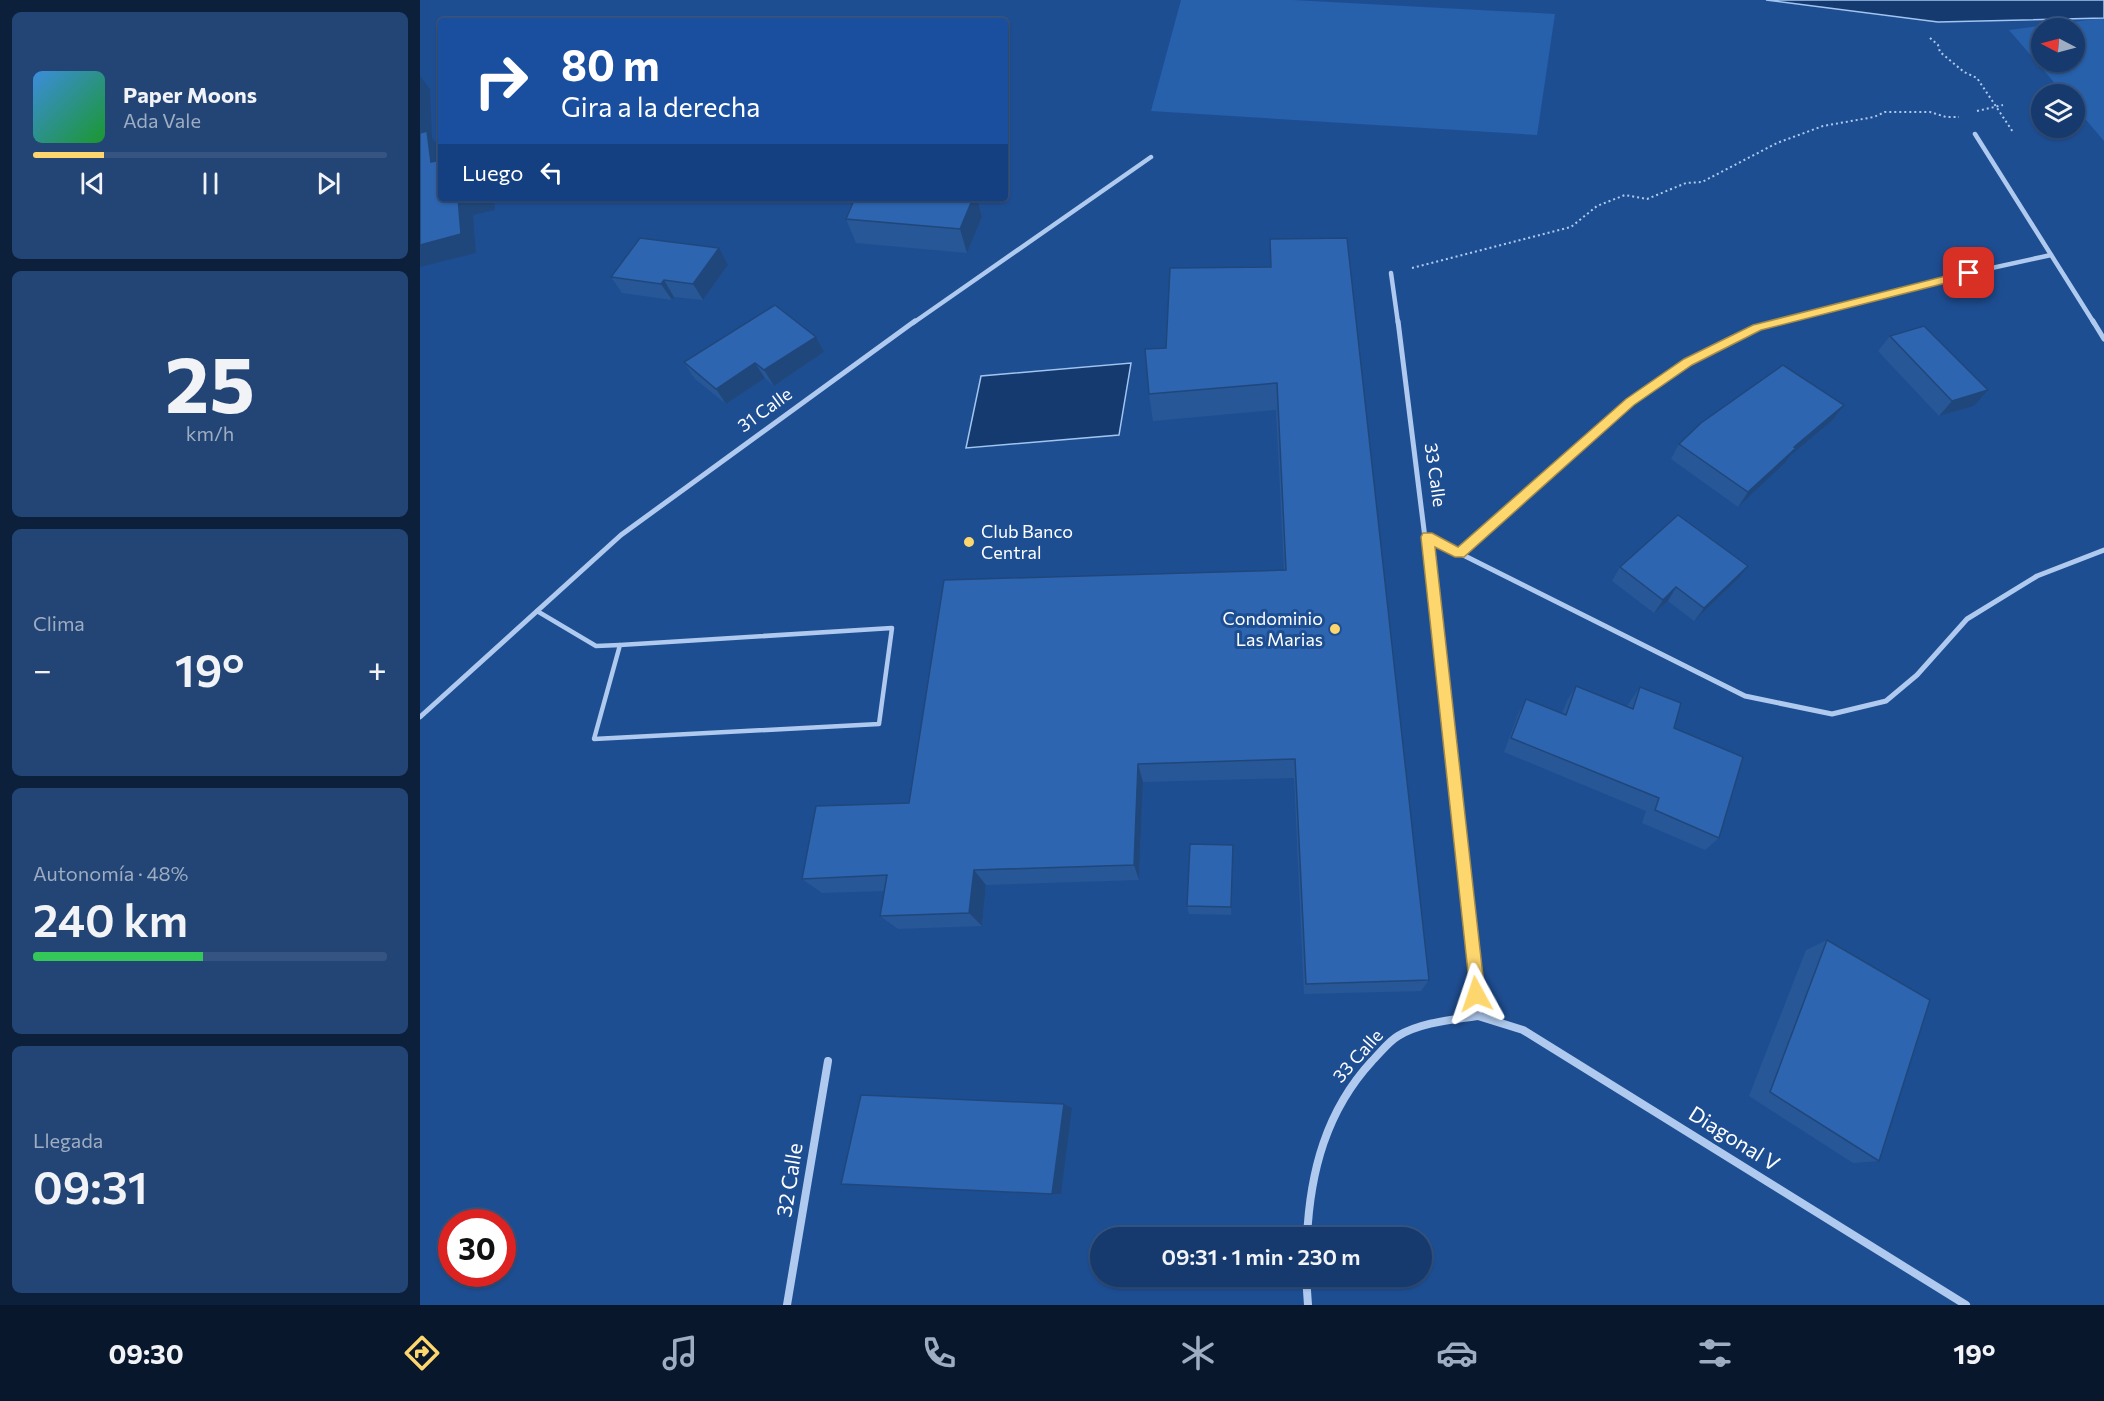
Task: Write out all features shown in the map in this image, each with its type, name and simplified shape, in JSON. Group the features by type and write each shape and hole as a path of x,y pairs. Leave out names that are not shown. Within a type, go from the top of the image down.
{"street":[{"path":"1975,134 2104,339"},
{"name":"31 Calle","path":"420,717 621,535 861,359 1151,157"},
{"path":"1460,553 1630,402 1698,357 1757,327 2051,255"},
{"name":"33 Calle","path":"1307,1227 1308,1212 1321,1143 1343,1097 1368,1064 1397,1036 1439,1022 1478,1016 1471,928 1427,537 1391,273"},
{"path":"1427,537 1745,696 1832,714 1886,701 1917,675 1967,619 2037,576 2104,550"},
{"name":"Diagonal V","path":"1478,1016 1523,1030 1966,1305"},
{"name":"32 Calle","path":"787,1305 828,1061"},
{"path":"1307,1287 1308,1305"}],"lane":[{"path":"537,611 596,646 892,628 879,724 594,739 620,645"}],"path":[{"path":"1930,38 1938,45 1940,52 1964,72 1977,78 2013,132"},
{"path":"1975,113 1980,108 2003,105"},
{"path":"1391,273 1571,227 1597,206 1625,195 1647,199 1686,183 1702,182 1777,143 1823,126 1854,118 1874,117 1885,112 1930,112 1946,117 1970,117"}],"shaded area":[{"path":"1181,0 1293,0 1555,14 1537,135 1151,111"},
{"path":"1766,0 2104,0 2104,18 1938,22"},
{"path":"2104,18 2104,141 2085,119 2085,84 2055,84 2045,72 2085,72 2085,20"},
{"path":"2031,27 2031,56 2009,30"},
{"path":"1131,363 1119,435 966,448 981,376"}],"building":[{"path":"427,131 431,162 438,161 438,201 458,201 461,234 420,245 420,133"},
{"path":"854,201 972,201 960,229 846,219"},
{"path":"640,238 719,248 693,284 664,280 661,284 611,277"},
{"path":"1347,238 1429,980 1306,984 1295,759 1138,764 1134,865 974,870 969,913 880,916 887,875 802,879 816,806 909,803 944,580 1286,570 1277,383 1149,394 1145,349 1166,348 1170,268 1271,267 1270,239"},
{"path":"775,305 816,337 764,370 755,363 716,389 684,362"},
{"path":"1924,326 1988,390 1952,401 1890,336"},
{"path":"1783,365 1844,405 1794,447 1796,448 1748,492 1679,444 1701,423"},
{"path":"1678,515 1748,566 1704,608 1676,587 1663,600 1620,567"},
{"path":"1576,686 1633,709 1640,687 1681,703 1674,728 1743,757 1719,838 1655,810 1659,798 1511,738 1526,699 1566,715"},
{"path":"1190,844 1233,845 1231,907 1187,906"},
{"path":"1827,940 1930,1000 1879,1161 1770,1092"},
{"path":"861,1095 1064,1104 1052,1194 841,1184"}],"place":[{"name":"Club Banco Central","path":"969,542"},
{"name":"Condominio Las Marias","path":"1335,629"}],"route":[{"path":"1476,994 1471,928 1427,537 1460,553 1630,402 1688,362 1757,327 1969,273"}]}
